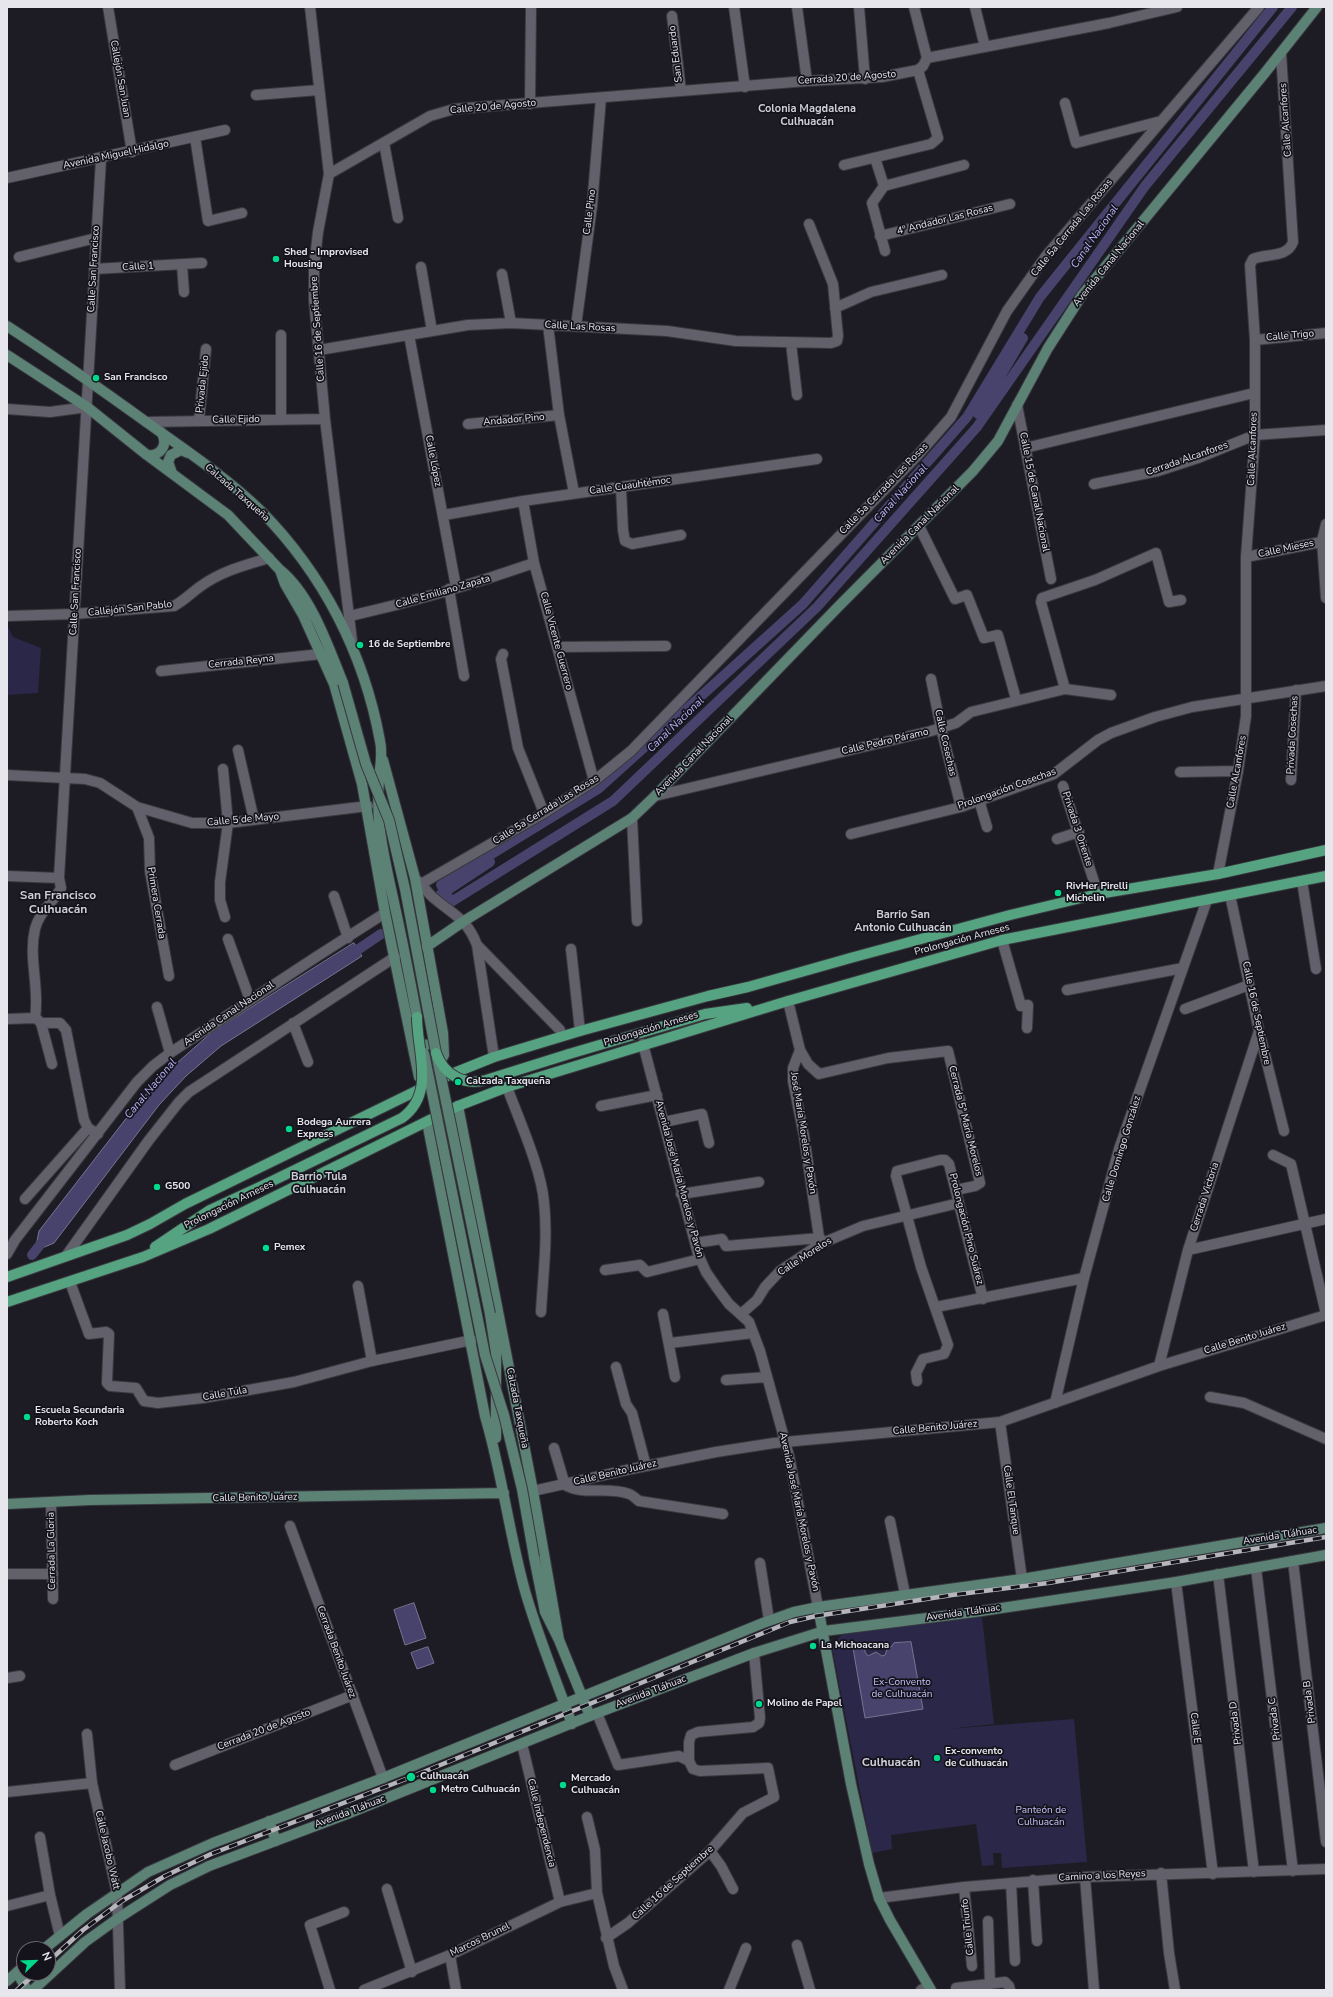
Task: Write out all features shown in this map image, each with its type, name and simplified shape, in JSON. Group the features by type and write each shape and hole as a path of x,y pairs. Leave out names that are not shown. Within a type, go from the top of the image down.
{"main road":[{"name":"Avenida Canal Nacional","path":"426,947 464,921 632,818 973,471 998,441 1048,348 1082,295 1317,7"},
{"name":"Calzada Taxqueña","path":"7,326 88,380 188,452 232,486 260,510 302,557 329,599 354,652 375,716 382,756 418,881 426,947 443,1033 444,1055 437,1068 439,1074 449,1075"},
{"name":"Calzada Taxqueña","path":"7,355 87,407 147,455 228,515 280,570 290,578 311,611 343,682 366,764 389,820 405,889 436,1053 490,1314 496,1353 495,1416 497,1458"},
{"path":"147,455 157,454 162,449 164,439 160,432"},
{"path":"172,473 168,462 171,455 177,451 188,452"},
{"name":"Calzada Taxqueña","path":"280,570 285,584 303,615 334,684 368,806 385,913 412,1037 421,1089"},
{"name":"Calzada Taxqueña","path":"382,756 379,780 379,820 383,850 485,1355 504,1415 517,1467 545,1612 559,1640 582,1696 594,1715"},
{"name":"Prolongación Arneses","path":"10,1275 127,1235 186,1204 449,1075 494,1057 580,1031 708,996 748,988 995,919 1098,894 1218,874 1326,850"},
{"name":"Prolongación Arneses","path":"10,1301 143,1257 209,1229 458,1106 507,1087 769,1006 1002,940 1326,876"},
{"path":"436,1053 442,1066 452,1076 472,1082 486,1080 705,1014 769,1006"},
{"path":"143,1257 183,1227 210,1210 402,1118 412,1110 419,1098 424,1082 417,1032 417,1017"},
{"path":"412,1037 417,1043 428,1045 435,1043 443,1033"},
{"name":"Calzada Taxqueña","path":"458,1106 468,1152 559,1640"},
{"name":"Calzada Taxqueña","path":"427,1122 472,1340 485,1416 497,1458 525,1589 534,1623 572,1724"},
{"path":"435,1163 438,1150 448,1143 458,1143 468,1152"},
{"name":"Calle Benito Juárez","path":"7,1504 504,1493"},
{"name":"Avenida Tláhuac","path":"54,1941 117,1893 148,1872 269,1821 383,1778 769,1620 818,1607 1022,1579 1326,1528"},
{"name":"Avenida Tláhuac","path":"33,1990 85,1942 117,1918 170,1885 209,1866 754,1653 824,1631 976,1612 1176,1582 1326,1555"},
{"name":"Avenida José María Morelos y Pavón","path":"818,1607 824,1631 862,1836 879,1898 927,1989"},
{"path":"269,1821 276,1841"},
{"path":"7,1981 16,1971"},
{"path":"21,1981 26,1990"}],"street":[{"name":"Callejón San Juan","path":"108,7 132,152"},
{"name":"Calle 16 de Septiembre","path":"310,7 329,174 318,232 314,267 314,300 325,419 354,652"},
{"path":"530,104 531,7"},
{"path":"734,7 745,86"},
{"path":"797,7 807,81"},
{"path":"859,7 865,79"},
{"path":"844,165 931,144 938,138 918,70 923,66 927,58 914,7"},
{"path":"975,7 985,47"},
{"path":"927,58 1177,7"},
{"name":"Calle 5a Cerrada Las Rosas","path":"418,881 544,813 594,780 631,751 918,455 951,417 1007,311 1038,267 1259,7"},
{"name":"San Eduardo","path":"672,16 681,92"},
{"name":"Calle Alcanfores","path":"1218,874 1238,771 1246,716 1247,698 1246,557 1255,435 1254,340 1250,265 1253,259 1259,256 1284,253 1290,249 1294,242 1280,53"},
{"name":"Cerrada 20 de Agosto","path":"601,98 807,81 865,79 918,70"},
{"path":"256,95 319,90"},
{"name":"Calle 20 de Agosto","path":"329,174 430,116 454,109 601,98"},
{"name":"Calle Pino","path":"576,326 592,206 601,98"},
{"path":"1065,103 1076,143 1161,121"},
{"name":"Avenida Miguel Hidalgo","path":"7,178 101,159 225,130"},
{"path":"195,137 208,221 242,213"},
{"path":"384,142 398,218"},
{"path":"875,158 884,186"},
{"name":"Calle San Francisco","path":"52,1064 38,1021 33,952 34,935 39,918 61,888 59,878 101,159"},
{"path":"885,251 872,203 884,186 964,165"},
{"name":"4º Andador Las Rosas","path":"880,236 1010,204"},
{"path":"809,224 833,284 835,308 871,292 942,275"},
{"path":"19,257 96,238"},
{"name":"Calle 1","path":"94,269 202,263"},
{"path":"182,265 184,292"},
{"path":"421,267 432,331"},
{"path":"502,274 511,323"},
{"name":"Calle Las Rosas","path":"319,350 468,325 511,323 667,331 736,341 831,343 837,341 838,336 835,308"},
{"path":"548,325 559,415 574,493"},
{"name":"Calle Trigo","path":"1254,340 1326,333"},
{"path":"280,335 281,419"},
{"name":"Calle López","path":"409,336 444,515 464,676"},
{"path":"791,343 798,395"},
{"name":"Privada Ejido","path":"199,420 206,349"},
{"path":"1025,448 1254,393"},
{"name":"Calle 15 de Canal Nacional","path":"1017,405 1051,579"},
{"path":"7,408 50,412 87,407"},
{"name":"Andador Pino","path":"468,424 559,415"},
{"name":"Calle Ejido","path":"146,422 325,419"},
{"name":"Cerrada Alcanfores","path":"1094,484 1158,471 1198,458 1255,435 1326,430"},
{"name":"Calle Cuauhtémoc","path":"444,515 574,493 621,488 817,460"},
{"path":"621,488 625,541 632,544 681,535"},
{"name":"Calle Vicente Guerrero","path":"523,501 534,563 594,780"},
{"path":"1326,524 1324,541 1326,598"},
{"path":"919,526 955,599 967,595 984,638 998,635 1016,699"},
{"name":"Calle Mieses","path":"1246,557 1324,541"},
{"path":"1065,689 1041,602 1042,598 1095,580 1156,553 1169,602 1181,600"},
{"name":"Callejón San Pablo","path":"7,616 74,614 174,606 186,600 201,586 235,567 269,558"},
{"name":"Calle Emiliano Zapata","path":"350,616 391,607 488,579 534,563"},
{"path":"557,647 666,646"},
{"name":"Cerrada Reyna","path":"161,671 321,654"},
{"path":"503,654 501,659 518,748 544,813"},
{"name":"Calle Cosechas","path":"931,679 941,728 961,807"},
{"path":"1247,698 1326,686"},
{"name":"Calle Pedro Páramo","path":"655,796 941,728 956,723 971,712 1016,699 1065,689 1111,695"},
{"name":"Privada Cosechas","path":"1291,780 1296,690"},
{"name":"Prolongación Cosechas","path":"851,834 961,807 1054,774 1098,740 1111,733 1155,717 1192,707 1247,698"},
{"path":"238,750 254,820"},
{"path":"223,770 228,823 220,882 220,900 225,918"},
{"path":"1180,772 1238,771"},
{"name":"Calle 5 de Mayo","path":"7,775 85,779 100,783 138,807 192,823 228,823 368,806"},
{"name":"Privada 3 Oriente","path":"1063,786 1098,894"},
{"path":"979,800 987,827"},
{"name":"Primera Cerrada","path":"138,807 150,838 150,871 169,976"},
{"path":"632,818 637,921"},
{"path":"1057,839 1079,832"},
{"path":"7,876 59,878"},
{"path":"418,881 434,898 464,921 472,930 477,945 494,1057"},
{"path":"1302,881 1316,969"},
{"name":"Calle 16 de Septiembre","path":"1230,895 1259,1031 1284,1131"},
{"path":"334,896 348,938"},
{"name":"Calle Domingo González","path":"1055,1403 1084,1278 1120,1149 1207,900"},
{"name":"Avenida Canal Nacional","path":"7,1254 15,1240 137,1082 153,1066 250,1000 385,913"},
{"path":"228,939 250,1000"},
{"path":"1002,940 1021,1006 1028,1005 1027,1028"},
{"path":"477,945 560,1030"},
{"path":"571,949 580,1031"},
{"path":"66,1256 179,1102 188,1092 395,957"},
{"path":"1067,990 1183,968"},
{"path":"1185,1009 1249,984"},
{"path":"788,1001 800,1050"},
{"path":"157,1007 170,1053"},
{"path":"7,1019 60,1023 64,1026 78,1080 84,1120 88,1128 98,1134"},
{"path":"293,1023 308,1062"},
{"name":"Cerrada Victoria","path":"1158,1366 1188,1250 1259,1031"},
{"name":"Avenida José María Morelos y Pavón","path":"643,1044 664,1122 681,1194 700,1259 717,1288 729,1304 749,1322 760,1351 785,1442 818,1607"},
{"name":"Cerrada 5ª María Morelos","path":"800,1050 808,1064 819,1074 888,1058 948,1052 980,1183 975,1186 956,1190"},
{"name":"José María Morelos y Pavón","path":"800,1050 793,1068 793,1081 804,1136 820,1241"},
{"path":"507,1087 538,1173 544,1202 545,1231 541,1312"},
{"path":"601,1106 657,1095"},
{"path":"664,1122 702,1114 709,1144"},
{"path":"25,1199 88,1128"},
{"path":"1273,1155 1291,1164 1326,1315"},
{"name":"Prolongación Pino Suárez","path":"906,1215 896,1176 897,1171 903,1168 945,1160 949,1164 983,1299"},
{"path":"681,1194 759,1182"},
{"name":"Calle Morelos","path":"695,1243 722,1239 726,1246 820,1241 863,1226 959,1203"},
{"path":"906,1215 921,1267 948,1345 944,1354 923,1359 916,1373 916,1381"},
{"path":"1188,1250 1326,1219"},
{"name":"Calle Morelos","path":"741,1314 757,1300 765,1287 780,1271 820,1241"},
{"path":"605,1270 640,1265 647,1272 700,1259"},
{"name":"Prolongación Pino Suárez","path":"936,1307 1084,1278"},
{"name":"Calle Tula","path":"70,1282 89,1334 106,1332 109,1334 107,1383 110,1386 136,1388 144,1401 158,1403 203,1398 294,1382 372,1360 472,1340"},
{"path":"358,1286 372,1360"},
{"path":"664,1314 675,1378"},
{"name":"Calle Benito Juárez","path":"532,1491 716,1452 785,1442 1000,1422 1158,1366 1326,1315"},
{"path":"670,1343 753,1333"},
{"path":"616,1367 626,1404 632,1413 646,1466"},
{"path":"726,1380 767,1377"},
{"path":"1210,1397 1244,1402 1326,1439"},
{"name":"Calle El Tanque","path":"1000,1422 1022,1579"},
{"path":"554,1448 565,1485 574,1490 603,1490 630,1494 639,1501 723,1514"},
{"name":"Cerrada La Gloria","path":"51,1502 53,1574 52,1600"},
{"path":"890,1521 905,1594"},
{"name":"Cerrada Benito Juárez","path":"290,1526 383,1778"},
{"name":"Privada B","path":"1293,1561 1326,1842"},
{"path":"760,1563 769,1620"},
{"name":"Privada C","path":"1256,1568 1293,1871"},
{"path":"7,1574 53,1574"},
{"name":"Privada D","path":"1218,1574 1254,1872"},
{"name":"Calle E","path":"1176,1582 1213,1874"},
{"path":"594,1715 618,1765 679,1756 689,1761 689,1742 691,1735 698,1732 753,1726 758,1722 760,1718 754,1653"},
{"path":"7,1678 20,1676"},
{"name":"Cerrada 20 de Agosto","path":"175,1764 353,1695"},
{"name":"Calle Jacobo Watt","path":"87,1734 92,1783 117,1893 120,1990"},
{"name":"Calle Independencia","path":"522,1744 560,1902"},
{"name":"Calle 16 de Septiembre","path":"606,1938 628,1924 710,1850 743,1813 774,1797 768,1768 700,1771 693,1769 689,1761"},
{"path":"7,1792 92,1783"},
{"path":"587,1817 595,1850 597,1892 606,1938 623,1990"},
{"path":"40,1837 50,1894 60,1936"},
{"path":"710,1850 721,1866 733,1889"},
{"name":"Camino a los Reyes","path":"879,1898 964,1887 1085,1876 1213,1874 1326,1869"},
{"path":"1161,1874 1169,1953 1175,1990"},
{"path":"1085,1876 1094,1990"},
{"path":"1033,1880 1036,1941"},
{"path":"1011,1883 1015,1961"},
{"name":"Calle Triunfo","path":"964,1887 972,1966"},
{"path":"387,1889 412,1972"},
{"name":"Marcos Brunel","path":"368,1989 450,1955 560,1902 597,1892"},
{"path":"7,1906 50,1894"},
{"path":"330,1990 310,1925 344,1912"},
{"path":"988,1921 990,1984"},
{"path":"797,1946 810,1990"},
{"path":"729,1990 746,1948"},
{"path":"450,1955 456,1990"},
{"path":"956,1988 1005,1982 1009,1986 1010,1990"}],"green space":[{"path":"7,625 13,637 41,648 38,693 7,695"},
{"name":"Ex-Convento de Culhuacán","path":"982,1617 994,1724 948,1729 1074,1719 1087,1862 1002,1868 1001,1853 993,1853 994,1865 982,1866 976,1824 891,1835 892,1849 872,1853 832,1647 842,1634"}],"water":[{"name":"Canal Nacional","path":"354,943 362,956 221,1046 186,1076 159,1105 54,1243 35,1251 39,1231 128,1116 159,1079 212,1032"},
{"path":"414,1603 426,1638 405,1645 394,1610"},
{"path":"911,1642 923,1709 865,1718 853,1648 865,1647 865,1652 868,1656 876,1652 882,1656 885,1655 888,1647 891,1647 894,1643"},
{"path":"428,1647 434,1663 417,1669 411,1653"}],"waterway":[{"name":"Canal Nacional","path":"1273,7 1040,297 967,417 803,604 598,789 441,885 451,902 613,801 817,607 977,427 1145,186 1292,7"},
{"name":"Canal Nacional","path":"978,414 1023,338"},
{"name":"Canal Nacional","path":"440,895 490,862"},
{"name":"Canal Nacional","path":"347,957 381,934"},
{"name":"Canal Nacional","path":"32,1255 43,1241"}],"railway":[{"path":"56,1955 83,1930 122,1901 165,1876 211,1854 411,1777 790,1622 816,1616 952,1595 1048,1583 1326,1537"},
{"path":"17,1990 27,1981"}],"place":[{"name":"Shed - Improvised Housing","path":"276,259"},
{"name":"San Francisco","path":"96,378"},
{"name":"16 de Septiembre","path":"360,645"},
{"name":"RivHer Pirelli Michelin","path":"1058,893"},
{"name":"Calzada Taxqueña","path":"458,1082"},
{"name":"Bodega Aurrera Express","path":"289,1129"},
{"name":"G500","path":"157,1187"},
{"name":"Pemex","path":"266,1248"},
{"name":"Escuela Secundaria Roberto Koch","path":"27,1417"},
{"name":"La Michoacana","path":"813,1646"},
{"name":"Molino de Papel","path":"759,1704"},
{"name":"Ex-convento de Culhuacán","path":"937,1758"},
{"name":"Culhuacán","path":"411,1777"},
{"name":"Mercado Culhuacán","path":"563,1785"},
{"name":"Metro Culhuacán","path":"433,1790"}],"district":[{"name":"Colonia Magdalena Culhuacán","path":"807,115"},
{"name":"San Francisco Culhuacán","path":"58,903"},
{"name":"Barrio San Antonio Culhuacán","path":"903,921"},
{"name":"Barrio Tula Culhuacán","path":"319,1183"},
{"name":"Culhuacán","path":"891,1763"}],"park label":[{"name":"Panteón de Culhuacán","path":"1041,1816"}]}
